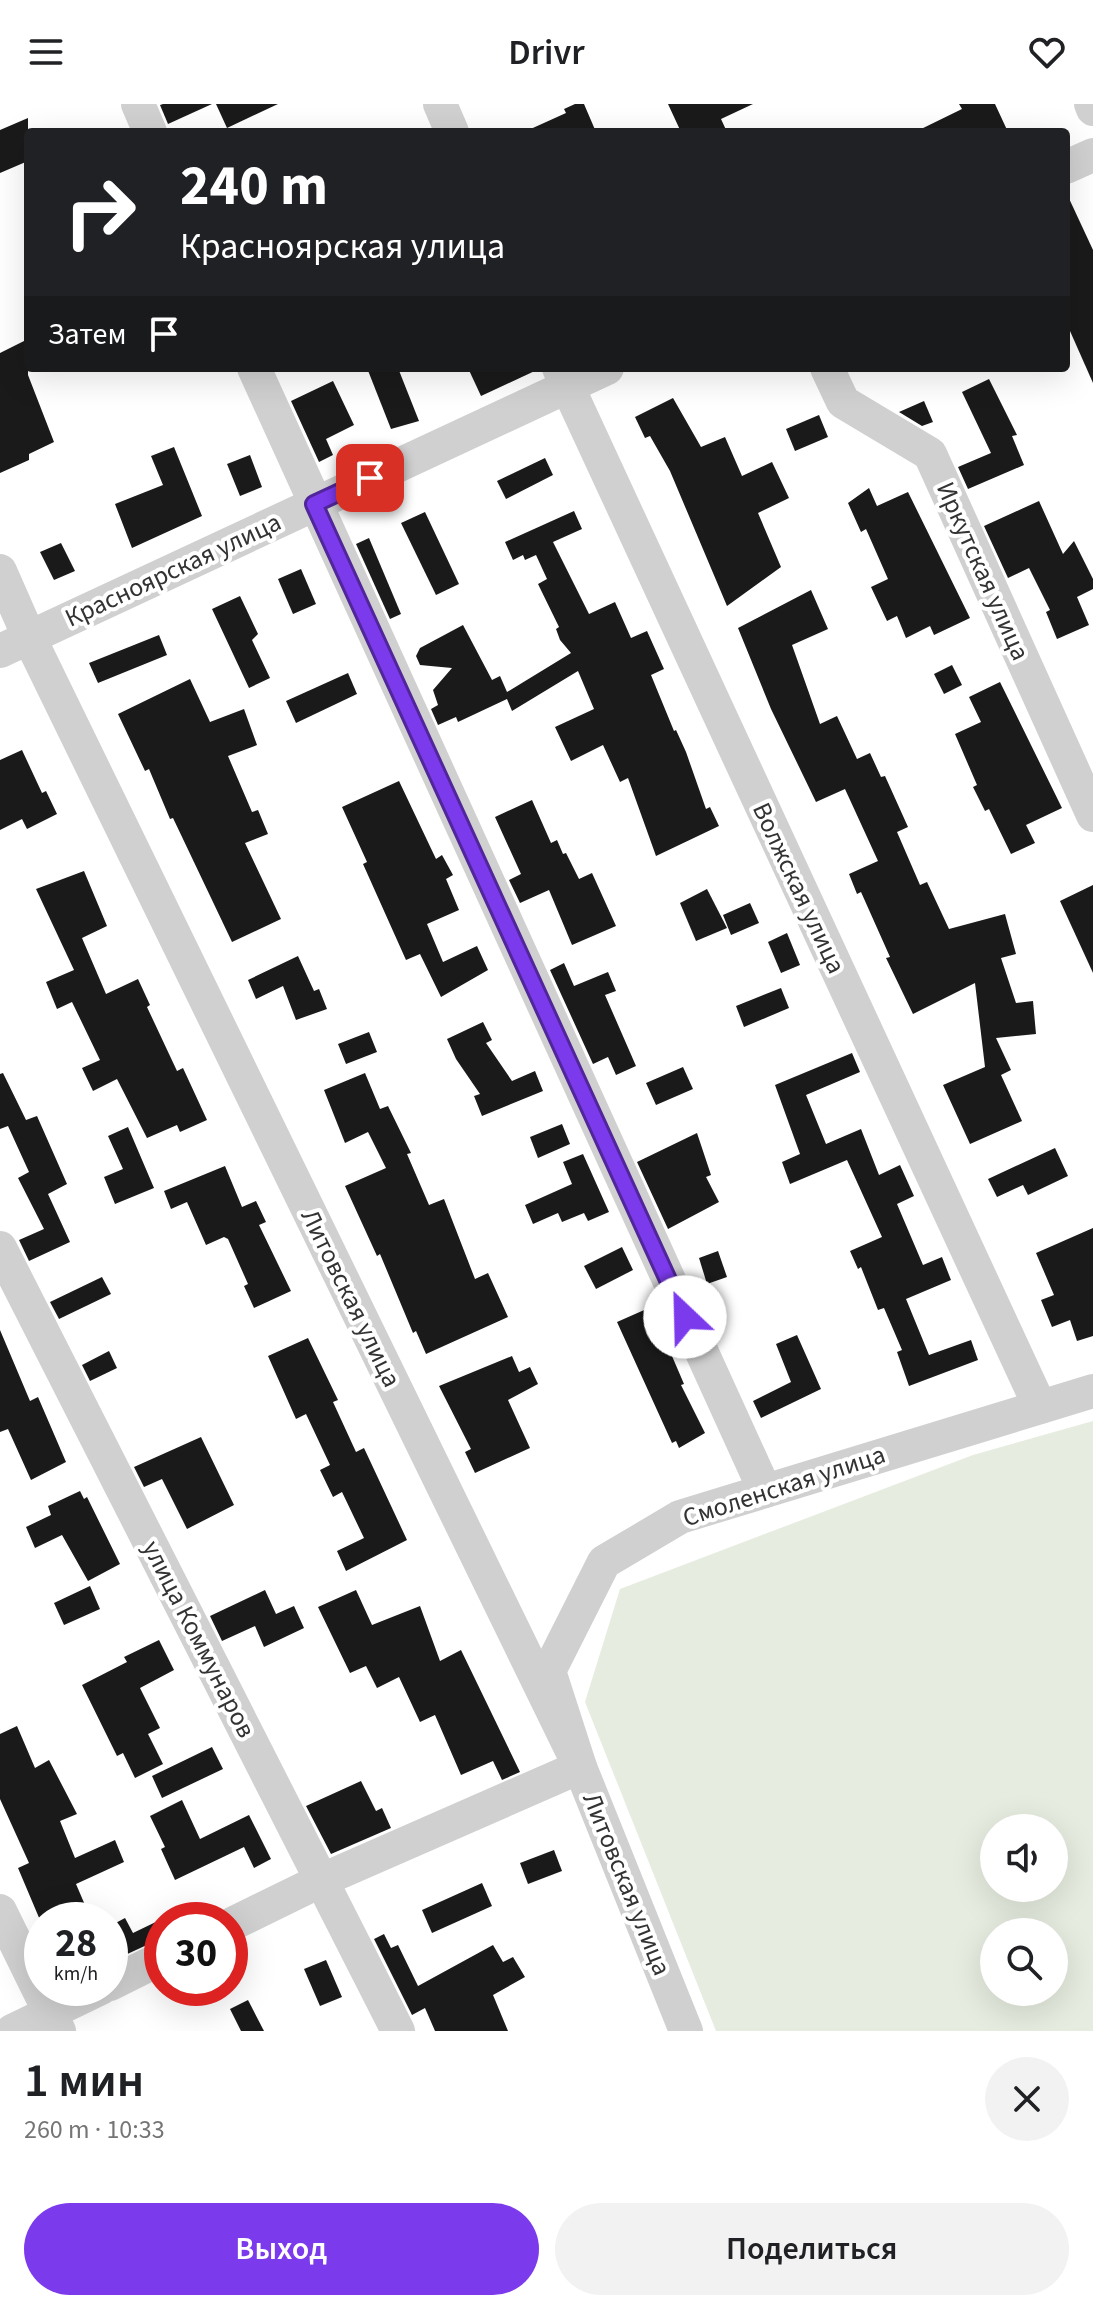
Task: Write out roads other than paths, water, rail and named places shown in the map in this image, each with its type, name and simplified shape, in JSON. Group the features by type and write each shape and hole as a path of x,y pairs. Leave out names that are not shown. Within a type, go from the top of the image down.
{"street":[{"path":"138,104 148,128"},
{"path":"440,104 450,128"},
{"path":"1070,165 1093,155"},
{"path":"256,372 765,1491"},
{"name":"Красноярская улица","path":"14,644 314,504 563,377 587,372"},
{"name":"Иркутская улица","path":"829,372 843,402 930,454 1093,815"},
{"name":"Волжская улица","path":"563,377 1040,1407"},
{"name":"Литовская улица","path":"0,571 14,644 580,1767 686,2031"},
{"name":"улица Коммунаров","path":"0,1248 398,2031"},
{"name":"Смоленская улица","path":"580,1767 549,1671 604,1562 680,1517 1093,1391"},
{"path":"248,1916 322,1880 580,1767"},
{"path":"0,1911 55,2022"},
{"path":"12,2031 55,2022 77,2006"}]}
